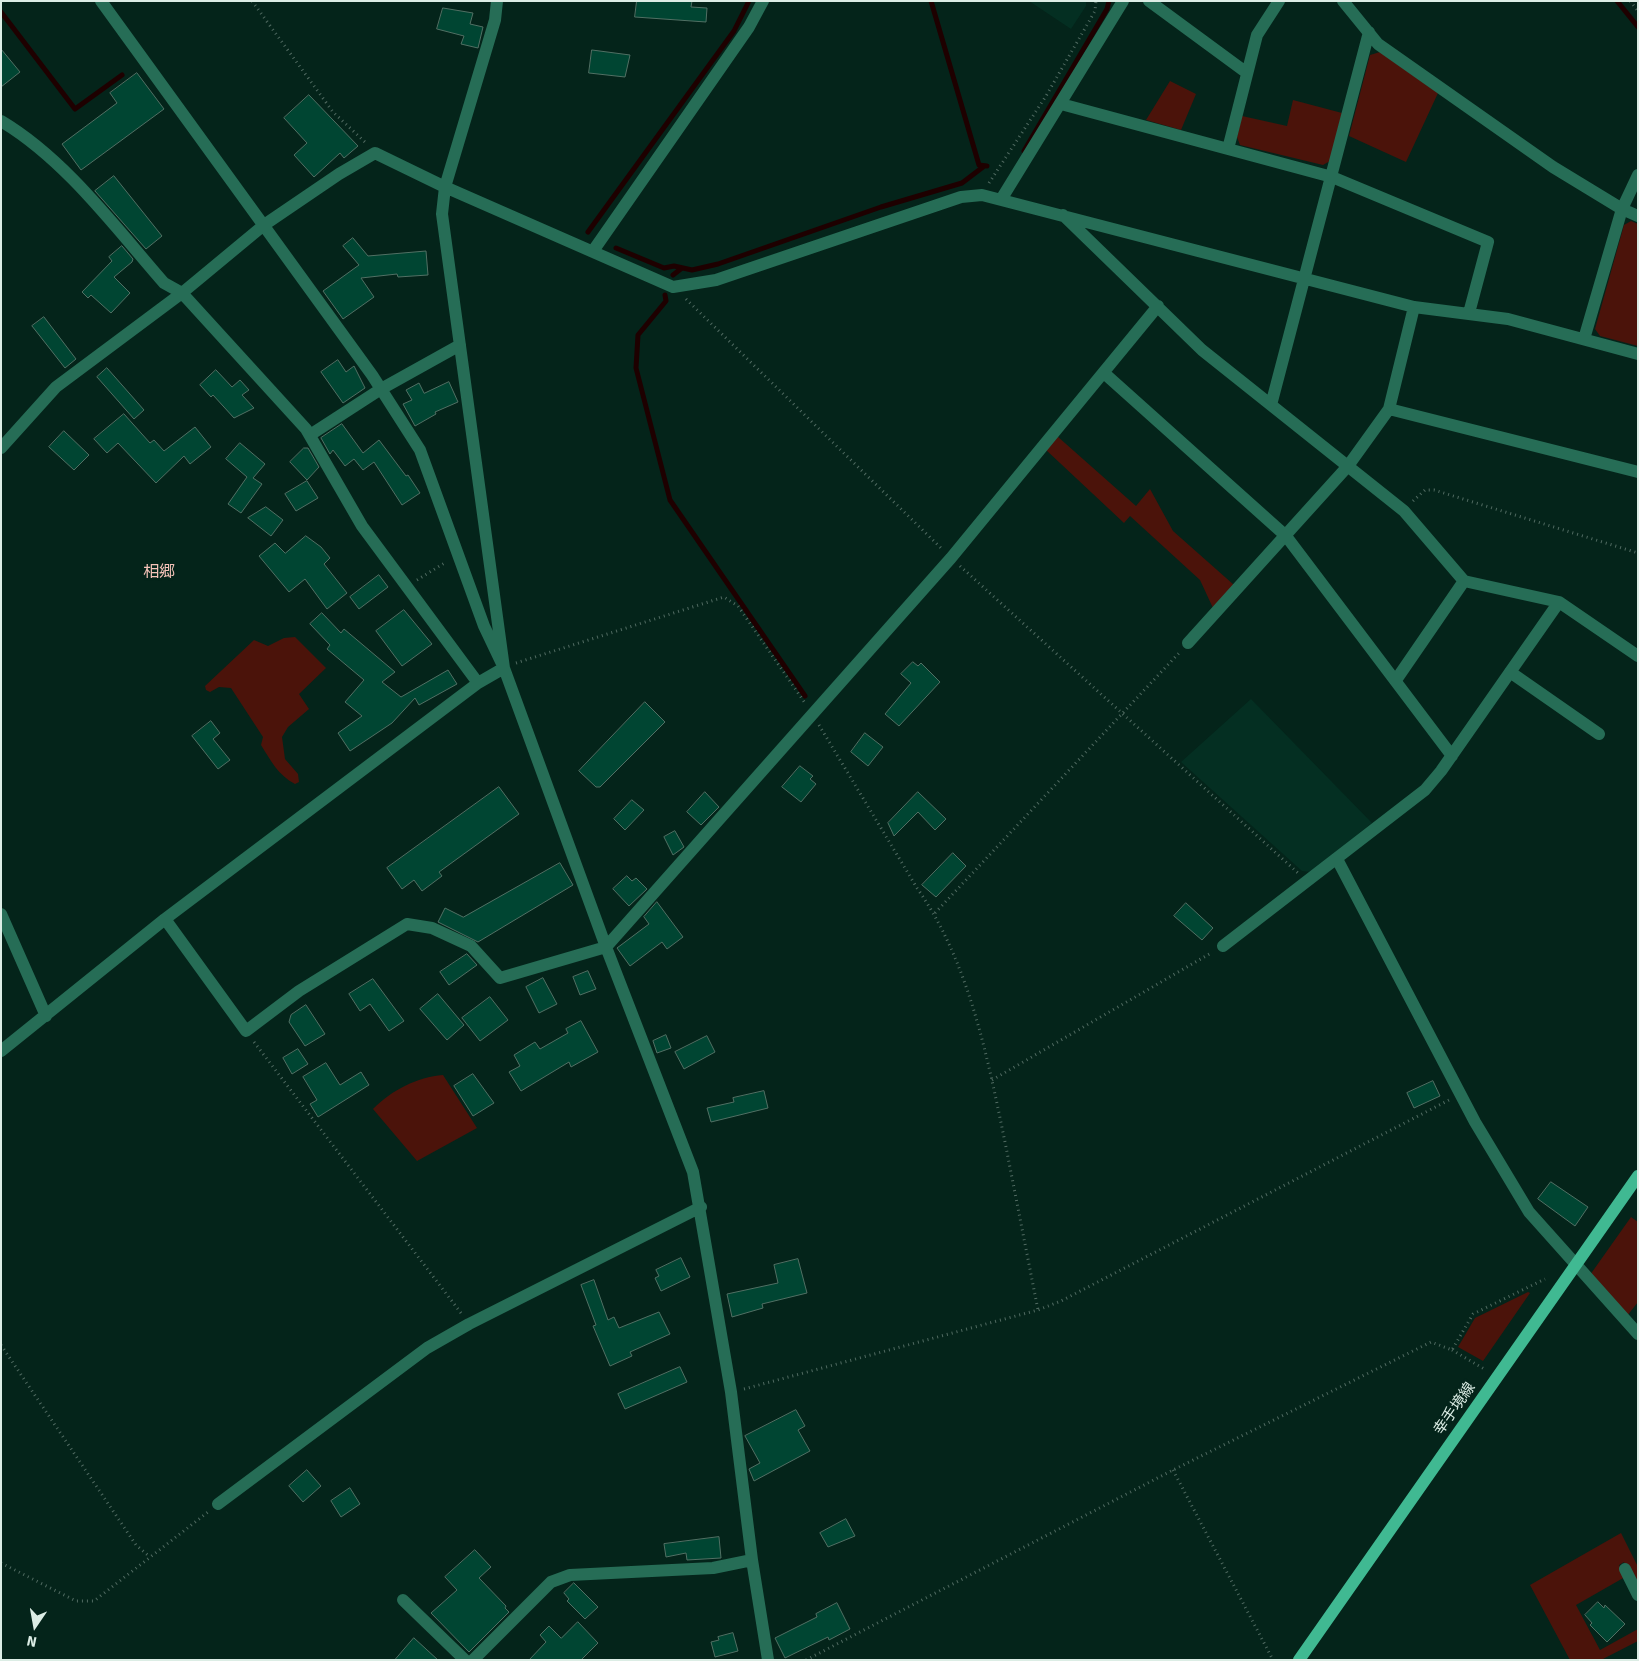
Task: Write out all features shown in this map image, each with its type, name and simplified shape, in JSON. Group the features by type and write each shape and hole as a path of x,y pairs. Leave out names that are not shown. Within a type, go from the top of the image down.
{"main road":[{"name":"幸手境線","path":"1299,1660 1638,1176"}],"street":[{"path":"101,1 381,389 420,450 484,626 504,668 606,947 693,1172 701,1207 731,1392 752,1560 768,1660"},
{"path":"497,1 495,20 445,187 442,214 504,668"},
{"path":"594,251 749,27 763,1"},
{"path":"1002,198 1123,1"},
{"path":"1149,1 1247,73"},
{"path":"1228,149 1257,35 1279,1"},
{"path":"1343,1 1378,44 1545,161 1622,209 1638,216"},
{"path":"1271,405 1306,278 1369,32"},
{"path":"1061,104 1332,177 1488,242 1469,313"},
{"path":"1,121 23,134 49,155 164,283 182,293 310,435 362,526 478,683"},
{"path":"1,448 56,387 182,293 264,225 339,174 375,153 445,187 673,287 716,280 960,197 982,195 1002,198 1414,307 1508,318 1638,354"},
{"path":"1584,339 1622,209 1638,175"},
{"path":"1062,214 1202,350 1404,511 1464,581 1558,602 1638,656"},
{"path":"165,919 246,1031 299,991 407,924 432,928 471,946 500,978 606,947 951,558 1158,306"},
{"path":"1188,643 1348,466 1389,409 1414,307"},
{"path":"310,435 381,389 460,345"},
{"path":"1104,373 1286,536 1452,756"},
{"path":"1389,409 1638,472"},
{"path":"1396,680 1464,581"},
{"path":"1223,946 1425,790 1452,756 1558,602"},
{"path":"1,1051 165,919 478,683 504,668"},
{"path":"1510,672 1599,734"},
{"path":"1338,859 1475,1122 1529,1212 1638,1334"},
{"path":"1,914 46,1016"},
{"path":"218,1504 427,1348 469,1324 701,1207"},
{"path":"473,1660 551,1582 570,1575 713,1568 752,1560"},
{"path":"1624,1569 1638,1595"},
{"path":"403,1600 465,1660"}],"path":[{"path":"252,1 333,112 375,153"},
{"path":"982,195 1046,96 1095,11 1096,1"},
{"path":"1630,1 1638,11"},
{"path":"673,287 951,558 1308,882"},
{"path":"1404,511 1422,492 1434,490 1638,553"},
{"path":"504,668 724,597 738,606 812,714 917,888 935,913 965,981 992,1080 1038,1310"},
{"path":"935,913 1188,643"},
{"path":"992,1080 1223,946"},
{"path":"246,1031 469,1324"},
{"path":"731,1392 1038,1310 1061,1301 1461,1094"},
{"path":"1452,1350 1473,1314 1546,1278"},
{"path":"806,1660 1172,1470 1431,1342 1452,1350 1498,1377"},
{"path":"1,1345 136,1545 150,1557"},
{"path":"1172,1470 1273,1660"},
{"path":"1,1562 76,1601 94,1601 218,1504"}],"shaded area":[{"path":"1029,1 1086,1 1086,6 1071,29"},
{"path":"1380,52 1438,93 1406,162 1349,136 1370,55"},
{"path":"1170,81 1196,94 1181,130 1146,120"},
{"path":"1293,100 1342,113 1330,161 1323,165 1240,145 1237,137 1242,116 1287,126"},
{"path":"1631,221 1638,224 1638,346 1600,336 1595,329 1624,225"},
{"path":"1057,436 1136,506 1150,489 1173,531 1234,585 1213,608 1200,580 1130,516 1124,523 1045,449"},
{"path":"295,637 326,668 299,694 309,709 288,727 282,737 285,759 298,774 299,782 295,784 279,772 272,762 261,745 263,737 231,688 219,687 210,692 206,690 205,686 254,640 268,646 284,638"},
{"path":"1251,699 1372,823 1311,872 1302,871 1181,762"},
{"path":"443,1075 477,1128 417,1161 373,1109 388,1096 405,1086 424,1078"},
{"path":"1631,1217 1638,1222 1638,1302 1627,1316 1590,1275"},
{"path":"1528,1292 1530,1293 1483,1361 1458,1347 1475,1318"},
{"path":"1621,1533 1638,1567 1638,1588 1624,1562 1619,1565 1625,1577 1576,1605 1600,1650 1638,1629 1638,1641 1601,1660 1570,1660 1530,1585"}],"building":[{"path":"637,1 692,1 691,7 707,8 706,22 635,17"},
{"path":"443,8 473,13 470,24 483,27 478,48 461,44 464,36 437,29"},
{"path":"1,49 20,72 1,87"},
{"path":"592,50 630,55 625,77 589,73"},
{"path":"137,73 164,109 81,170 62,144 117,103 110,93"},
{"path":"309,95 358,146 344,158 340,153 314,177 294,155 307,143 284,118"},
{"path":"114,176 162,236 146,249 95,191"},
{"path":"353,238 368,256 426,251 428,275 398,277 397,274 361,278 374,297 343,319 323,291 359,265 343,246"},
{"path":"122,246 133,259 114,277 130,293 111,313 91,295 88,298 82,292 112,261 109,257"},
{"path":"44,317 76,359 65,368 32,326"},
{"path":"338,360 346,372 354,366 365,388 343,403 321,372"},
{"path":"107,368 144,410 134,419 97,377"},
{"path":"216,370 232,387 240,380 249,390 242,395 254,408 234,418 213,395 211,397 200,385"},
{"path":"449,382 458,402 435,412 436,414 415,426 403,404 412,400 406,390 419,383 424,393"},
{"path":"124,414 150,443 154,440 164,451 195,427 211,447 190,464 184,456 156,483 118,443 107,453 94,439"},
{"path":"342,424 363,453 379,440 406,476 408,475 420,493 402,505 374,462 363,470 354,459 345,466 333,450 330,454 321,438"},
{"path":"64,431 89,455 74,470 49,447"},
{"path":"240,443 265,464 253,478 262,484 241,513 228,504 247,477 226,459"},
{"path":"304,448 308,448 319,467 307,480 290,462"},
{"path":"307,481 318,498 296,511 285,494"},
{"path":"266,507 283,520 271,536 248,518"},
{"path":"306,536 321,547 330,558 324,564 347,593 327,609 305,579 289,592 259,556 275,543 285,553"},
{"path":"379,575 388,587 359,609 350,597"},
{"path":"404,610 432,644 402,666 376,631"},
{"path":"322,613 341,633 344,629 395,672 382,682 401,697 448,670 457,684 419,705 415,698 392,723 350,751 338,733 362,716 345,702 364,680 327,649 330,645 310,624"},
{"path":"913,662 918,666 921,663 940,682 899,726 885,714 911,683 901,674"},
{"path":"645,702 665,722 600,787 596,787 579,771"},
{"path":"211,721 220,733 213,739 230,760 218,769 192,736"},
{"path":"865,733 883,747 868,766 851,752"},
{"path":"800,766 813,776 810,779 816,784 801,802 782,787"},
{"path":"499,787 519,814 439,872 442,876 422,891 414,880 402,889 387,868"},
{"path":"705,792 719,807 701,825 687,812"},
{"path":"918,792 946,819 935,830 918,812 894,836 888,823"},
{"path":"632,800 644,810 625,830 614,819"},
{"path":"675,831 684,847 673,855 664,837"},
{"path":"953,853 966,866 936,897 922,885"},
{"path":"560,863 573,885 478,942 438,922 445,908 463,917"},
{"path":"627,876 632,881 636,878 647,889 629,906 613,889"},
{"path":"657,902 683,937 667,949 662,942 630,966 617,948 649,924 644,917"},
{"path":"1186,903 1213,928 1202,940 1174,916"},
{"path":"467,954 477,965 449,985 440,972"},
{"path":"588,971 596,989 580,995 573,977"},
{"path":"543,978 557,1004 539,1013 526,987"},
{"path":"373,979 404,1021 389,1031 370,1004 360,1011 349,994"},
{"path":"438,994 464,1025 447,1040 420,1009"},
{"path":"490,997 508,1020 480,1041 462,1018"},
{"path":"306,1005 325,1034 305,1046 289,1022 291,1015"},
{"path":"581,1021 598,1052 571,1067 569,1062 521,1091 509,1072 520,1066 514,1055 535,1042 540,1049 568,1033 566,1029"},
{"path":"666,1035 671,1048 657,1053 653,1041"},
{"path":"707,1036 715,1052 684,1069 675,1052"},
{"path":"298,1049 308,1064 292,1074 283,1058"},
{"path":"326,1063 340,1085 361,1072 369,1085 318,1117 310,1104 317,1100 303,1077"},
{"path":"473,1074 494,1103 473,1116 454,1086"},
{"path":"1433,1081 1440,1096 1414,1108 1407,1093"},
{"path":"764,1091 768,1108 711,1122 707,1108 734,1102 733,1098"},
{"path":"1551,1182 1588,1207 1575,1226 1538,1199"},
{"path":"681,1258 690,1277 661,1291 655,1278 659,1276 656,1270"},
{"path":"798,1259 807,1293 762,1304 763,1308 732,1317 727,1294 778,1283 774,1265"},
{"path":"594,1280 608,1320 614,1317 619,1328 659,1312 670,1334 630,1352 632,1356 610,1366 593,1326 596,1325 581,1285"},
{"path":"680,1367 687,1382 625,1409 618,1394"},
{"path":"796,1410 805,1426 798,1430 810,1451 754,1481 749,1469 760,1463 745,1436"},
{"path":"307,1470 321,1486 303,1502 289,1486"},
{"path":"350,1488 360,1504 341,1517 331,1501"},
{"path":"846,1519 855,1536 828,1547 820,1533"},
{"path":"719,1537 721,1558 687,1560 686,1553 666,1557 664,1544"},
{"path":"475,1550 491,1567 479,1578 506,1606 505,1608 509,1612 469,1652 431,1613 457,1590 445,1577"},
{"path":"574,1583 598,1607 585,1619 567,1601 569,1599 564,1593"},
{"path":"1598,1602 1604,1608 1605,1605 1625,1624 1607,1642 1590,1625 1592,1623 1585,1615"},
{"path":"837,1603 850,1629 829,1640 828,1637 785,1658 775,1638 817,1617 816,1614"},
{"path":"578,1622 598,1643 581,1660 529,1660 546,1642 540,1635 549,1626 561,1638"},
{"path":"733,1633 738,1651 715,1657 711,1642 719,1640 718,1637"},
{"path":"414,1638 438,1660 395,1660"}],"waterway":[{"path":"588,232 734,31 749,1"},
{"path":"931,1 979,165 987,166"},
{"path":"1024,151 1107,9 1109,1"},
{"path":"1617,1 1638,27"},
{"path":"1,12 75,109 122,75"},
{"path":"616,248 664,268 674,266 692,270 718,264 881,207 962,183 983,167"},
{"path":"673,275 682,268"},
{"path":"665,295 666,301 638,335 636,368 670,500 805,696"}],"district":[{"name":"相郷","path":"159,573"}]}
